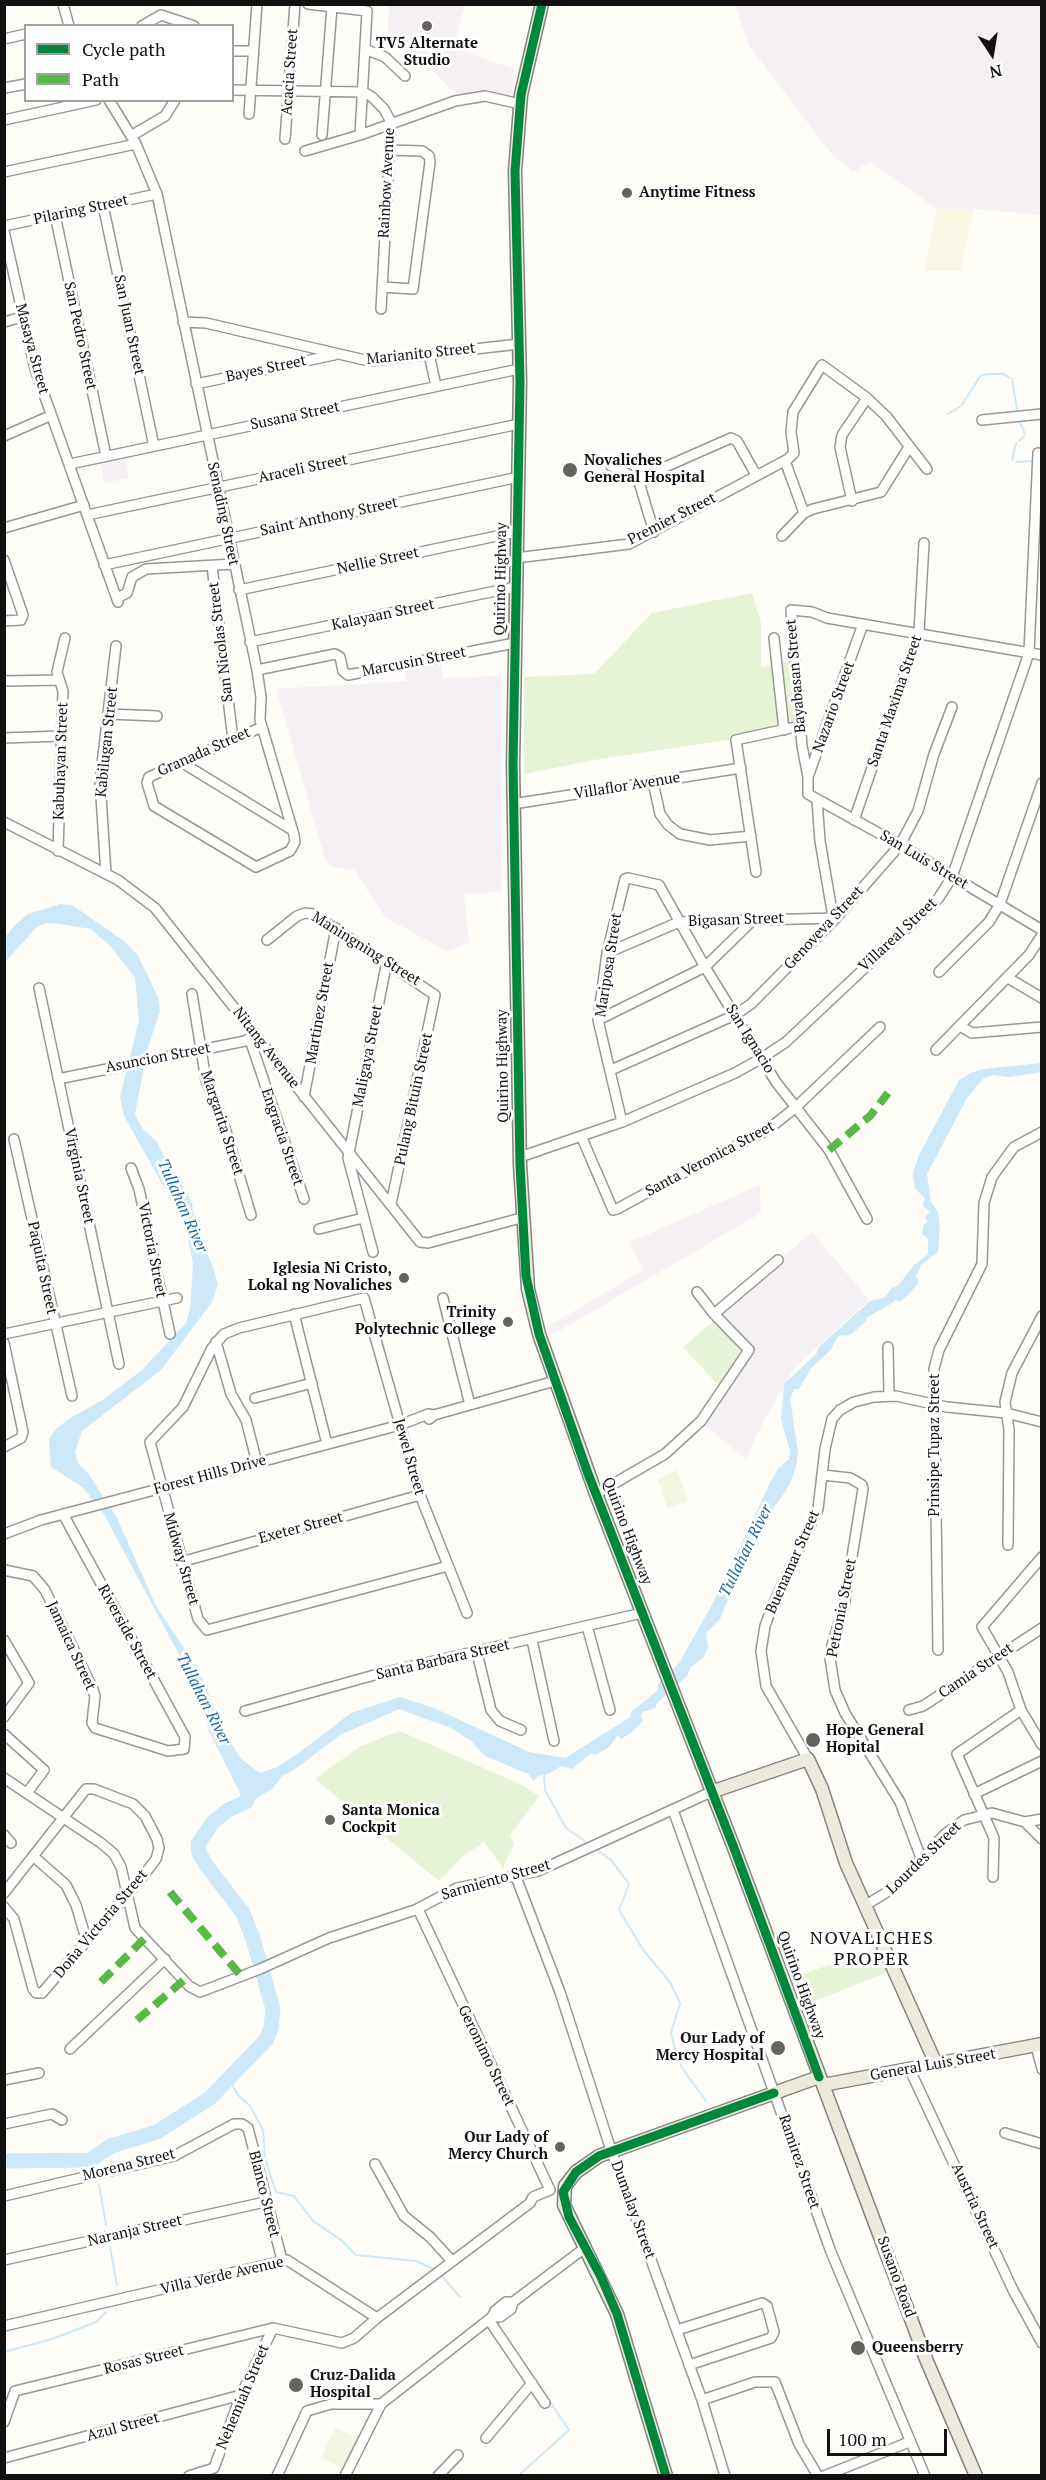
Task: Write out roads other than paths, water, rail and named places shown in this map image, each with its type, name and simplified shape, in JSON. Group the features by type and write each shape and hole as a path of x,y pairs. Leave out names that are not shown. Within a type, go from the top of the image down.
{"main road":[{"name":"Quirino Highway","path":"524,79 523,67 535,4"},
{"name":"Quirino Highway","path":"542,4 524,79 515,171 519,477 516,532 513,804 521,1218 531,1305 596,1494 821,2081"},
{"name":"Sarmiento Street","path":"711,1792 808,1759"},
{"name":"Buenamar Street","path":"808,1759 822,1789 837,1840 936,2064"},
{"name":"General Luis Street","path":"821,2081 936,2064 1039,2045"},
{"path":"666,2475 617,2314 567,2211 563,2193 576,2172 590,2160 612,2150 774,2093 821,2081"},
{"name":"Susano Road","path":"821,2081 926,2359 976,2475"}],"street":[{"path":"63,4 68,24"},
{"path":"249,114 257,4"},
{"name":"Acacia Street","path":"285,139 295,4"},
{"path":"308,4 367,11 367,50 360,135"},
{"path":"322,135 332,7"},
{"path":"145,24 154,17 171,22"},
{"path":"4,39 24,34"},
{"path":"367,50 385,57 405,76"},
{"path":"234,51 252,51"},
{"path":"4,88 24,84"},
{"path":"234,90 364,92"},
{"name":"Rainbow Avenue","path":"364,92 384,109 391,122 381,309"},
{"path":"305,151 360,135 455,101 477,97 520,104"},
{"path":"4,120 87,102"},
{"name":"Senading Street","path":"110,102 133,140 156,189 257,670 262,727 295,842"},
{"path":"166,102 170,110"},
{"path":"4,172 133,140 170,110 174,102"},
{"path":"382,286 413,289 430,162 429,156 422,151 389,150"},
{"name":"Pilaring Street","path":"4,226 103,205 156,189"},
{"name":"San Juan Street","path":"103,205 154,446"},
{"name":"San Pedro Street","path":"55,215 106,456"},
{"name":"Masaya Street","path":"4,231 9,278 22,317 48,417 70,464"},
{"path":"4,322 22,317"},
{"name":"Marianito Street","path":"183,322 206,323 369,361 519,344"},
{"path":"429,354 436,387"},
{"name":"Bayes Street","path":"196,384 337,355"},
{"path":"804,513 785,461 794,453 791,432 793,412 822,365 867,398 886,416 927,469"},
{"name":"Susana Street","path":"70,464 519,369"},
{"path":"852,501 840,447 842,435 867,398"},
{"path":"982,420 1041,414"},
{"path":"4,436 48,417"},
{"name":"Araceli Street","path":"4,528 86,510 218,487 519,424"},
{"path":"638,479 731,438 737,441 756,475"},
{"path":"782,536 804,513 881,492 909,447"},
{"name":"Villareal Street","path":"520,1157 582,1138 622,1122 735,1073 762,1058 786,1042 938,899 952,877 1029,653 1038,453"},
{"name":"Premier Street","path":"516,558 629,544 785,461"},
{"path":"70,464 118,600 125,596 132,577 146,568 212,566"},
{"path":"611,466 638,479 654,532"},
{"name":"Saint Anthony Street","path":"104,565 519,477"},
{"name":"Nellie Street","path":"239,590 516,532"},
{"name":"Santa Maxima Street","path":"854,820 919,632 924,543"},
{"path":"4,560 23,615 21,620 4,621"},
{"name":"San Nicolas Street","path":"233,740 212,566 234,564"},
{"name":"Kalayaan Street","path":"250,642 515,587"},
{"name":"Bayabasan Street","path":"808,777 800,726 791,610 812,612 863,624"},
{"path":"863,624 1041,655"},
{"name":"Nazario Street","path":"807,790 808,777 863,624"},
{"name":"Kabuhayan Street","path":"58,851 63,691 58,668 65,638"},
{"path":"774,638 784,730"},
{"name":"Marcusin Street","path":"257,670 335,654 340,657 343,671 348,675 514,643"},
{"name":"Kabilugan Street","path":"106,874 99,796 116,646"},
{"path":"4,681 59,680"},
{"name":"Genoveva Street","path":"611,1070 735,1015 751,1004 834,918 900,845 918,811 934,753 952,707"},
{"path":"109,714 158,716"},
{"path":"756,872 736,740 800,726"},
{"name":"Granada Street","path":"262,727 147,779 154,806 252,867 264,866 290,851 295,842"},
{"path":"4,738 62,736"},
{"path":"181,762 292,830"},
{"name":"Villaflor Avenue","path":"513,804 741,768"},
{"path":"653,782 660,814 668,825 681,834 710,840 751,836"},
{"path":"939,972 989,922 1000,904 1041,783"},
{"name":"San Luis Street","path":"807,790 810,797 900,845 1041,930"},
{"path":"817,800 820,841 834,918"},
{"name":"Nitang Avenue","path":"4,822 106,874 128,887 155,908 253,1037 423,1243 521,1218"},
{"name":"San Ignacio","path":"625,879 657,883 705,967 762,1058 795,1108 829,1150 867,1219"},
{"name":"Mariposa Street","path":"622,1122 598,1020 608,953 625,879"},
{"name":"Maningning Street","path":"267,940 297,916 305,913 313,914 435,994"},
{"name":"Bigasan Street","path":"608,953 679,922 834,918"},
{"path":"598,1020 705,967 754,919"},
{"name":"Martinez Street","path":"304,1097 336,928"},
{"path":"936,1050 1029,955 1041,935"},
{"name":"Maligaya Street","path":"349,1152 387,961"},
{"path":"1008,978 1041,998"},
{"name":"Virginia Street","path":"39,988 119,1364"},
{"name":"Margarita Street","path":"192,994 208,1090 225,1128 251,1215"},
{"name":"Pulang Bituin Street","path":"391,1204 435,994"},
{"path":"960,1026 972,1033 1041,1027"},
{"name":"Santa Veronica Street","path":"582,1138 614,1210 766,1131 795,1108 880,1027"},
{"name":"Asuncion Street","path":"58,1079 253,1037"},
{"name":"Engracia Street","path":"253,1037 304,1199"},
{"name":"Prinsipe Tupaz Street","path":"938,1650 933,1376 937,1356 982,1264 983,1210 988,1186 1009,1152 1026,1139 1041,1132"},
{"name":"Paquita Street","path":"14,1139 72,1396"},
{"path":"349,1152 350,1173 374,1252"},
{"name":"Victoria Street","path":"131,1168 139,1189 170,1334"},
{"path":"319,1229 363,1218"},
{"path":"714,1314 778,1260"},
{"path":"596,1494 665,1454 701,1421 749,1350 714,1314 697,1292"},
{"path":"4,1334 177,1298"},
{"name":"Jewel Street","path":"294,1314 364,1298 420,1495 467,1612"},
{"path":"443,1298 470,1405"},
{"path":"257,1463 246,1420 231,1394 216,1342 229,1332 294,1314 327,1443"},
{"path":"1008,1545 1009,1430 1005,1402 1012,1373 1041,1316"},
{"name":"Midway Street","path":"216,1342 183,1407 150,1442 181,1562 200,1624 207,1630 448,1566"},
{"path":"4,1343 23,1432 21,1438 4,1447"},
{"path":"888,1347 889,1396"},
{"name":"Forest Hills Drive","path":"4,1534 63,1514 400,1425 428,1414 434,1415 555,1380"},
{"path":"255,1398 312,1383"},
{"name":"Buenamar Street","path":"808,1759 766,1686 761,1652 765,1626 772,1607 818,1509 826,1441 832,1419 854,1402 889,1396 947,1407 1006,1413 1041,1422"},
{"name":"Petronia Street","path":"823,1475 850,1478 862,1485 863,1489 844,1606 830,1658 835,1690 845,1713 900,1802 921,1858"},
{"name":"Exeter Street","path":"181,1562 420,1495"},
{"name":"Riverside Street","path":"63,1514 185,1737 184,1749"},
{"path":"1041,1557 982,1623 983,1631 1014,1685 1020,1710 1041,1745"},
{"name":"Jamaica Street","path":"4,1570 33,1576 45,1590 92,1687 95,1696 92,1723 95,1728 168,1751 184,1749"},
{"name":"Santa Barbara Street","path":"245,1711 378,1674 477,1653 642,1613"},
{"path":"587,1626 610,1710"},
{"name":"Camia Street","path":"909,1710 923,1706 1041,1628"},
{"path":"4,1640 29,1683 4,1717"},
{"path":"531,1640 554,1741"},
{"path":"477,1653 491,1710 500,1720 521,1730"},
{"path":"993,1876 994,1842 957,1754 1020,1710"},
{"path":"4,1734 44,1770 27,1793"},
{"path":"974,1794 1041,1761"},
{"name":"Sarmiento Street","path":"4,1778 63,1816 114,1854 121,1867 135,1928 189,1986 200,1992 265,1967 328,1938 418,1909 457,1888 538,1871 711,1792"},
{"name":"Doña Victoria Street","path":"4,1907 14,1919 31,1986 36,1993 44,1991 156,1859 159,1848 157,1839 140,1809 94,1789 82,1792 63,1816"},
{"name":"Ramirez Street","path":"673,1810 831,2252 876,2364 925,2475"},
{"path":"983,1814 992,1813 1025,1822 1041,1819"},
{"name":"Lourdes Street","path":"866,1905 895,1887 921,1858 956,1825 983,1814"},
{"path":"4,1893 63,1816"},
{"path":"1025,1822 1041,1839"},
{"path":"33,1856 66,1885 76,1905 87,1942"},
{"name":"Dumalay Street","path":"516,1877 558,1988 612,2150 702,2400 725,2475"},
{"name":"Geronimo Street","path":"418,1909 548,2192"},
{"path":"70,2049 165,1959"},
{"path":"1039,2045 1041,2069"},
{"name":"Austria Street","path":"909,2068 1013,2290 1041,2343"},
{"path":"4,2080 39,2073"},
{"path":"4,2124 52,2114 62,2120"},
{"name":"Morena Street","path":"4,2196 174,2156 234,2124 242,2124 248,2128"},
{"name":"Blanco Street","path":"248,2128 265,2202 282,2260"},
{"path":"1005,2133 1041,2144"},
{"path":"375,2164 404,2216 430,2237 452,2261"},
{"path":"377,2318 530,2203 533,2197 548,2192 563,2193"},
{"name":"Naranja Street","path":"4,2260 265,2202"},
{"path":"345,2475 381,2404 491,2319 495,2311 506,2302 513,2302 586,2247"},
{"name":"Villa Verde Avenue","path":"4,2326 282,2260 292,2261 377,2318"},
{"path":"677,2331 762,2303 767,2306 773,2337 689,2365"},
{"name":"Nehemiah Street","path":"189,2475 214,2468 241,2396 273,2328 342,2343 354,2338 377,2318"},
{"path":"491,2319 545,2403"},
{"name":"Rosas Street","path":"4,2422 15,2391 273,2328"},
{"path":"702,2400 755,2382 775,2382 799,2444 818,2475"},
{"path":"486,2439 532,2383"},
{"name":"Azul Street","path":"4,2458 241,2396"},
{"path":"277,2475 307,2411 331,2404 381,2404"},
{"path":"824,2475 909,2442"},
{"path":"438,2475 458,2455"}],"water":[{"path":"60,904 72,905 124,941 137,954 158,997 160,1011 148,1047 135,1114 142,1128 156,1141 174,1175 187,1192 192,1204 196,1227 218,1285 212,1302 161,1370 82,1431 75,1452 78,1463 88,1473 117,1518 156,1606 201,1674 222,1727 240,1758 260,1773 277,1767 300,1752 351,1713 400,1697 434,1708 529,1752 565,1758 629,1718 632,1711 657,1691 658,1684 679,1663 714,1601 770,1483 778,1469 789,1459 790,1451 781,1419 784,1384 816,1354 819,1347 870,1301 884,1298 893,1287 898,1286 914,1265 928,1254 928,1239 922,1234 924,1224 928,1222 925,1217 930,1212 923,1206 925,1198 915,1189 913,1173 919,1155 959,1080 970,1073 984,1069 1041,1063 1041,1072 1009,1077 993,1075 984,1078 967,1098 927,1174 931,1202 938,1212 940,1228 938,1252 921,1265 916,1277 919,1282 906,1297 899,1302 895,1299 894,1302 866,1318 867,1320 850,1335 838,1336 831,1350 812,1367 799,1389 794,1389 790,1398 798,1453 789,1486 765,1521 758,1544 737,1578 720,1619 706,1633 708,1647 703,1658 691,1667 687,1676 657,1703 655,1708 643,1712 641,1716 643,1720 632,1732 621,1739 618,1735 608,1748 595,1755 591,1753 572,1769 561,1766 550,1773 538,1776 534,1781 528,1774 485,1756 471,1741 451,1728 399,1709 340,1735 294,1770 282,1776 273,1788 251,1802 246,1802 242,1797 210,1733 190,1675 101,1509 82,1487 51,1467 49,1440 54,1431 67,1420 104,1399 142,1370 186,1323 190,1309 193,1264 188,1238 177,1210 124,1116 120,1097 139,1021 135,977 110,946 91,929 59,924 46,923 37,927 5,962 4,939 15,925 28,914"}],"waterway":[{"path":"948,414 961,406 981,375 1003,374 1012,379 1018,415"},
{"path":"1019,420 1025,434"},
{"path":"1019,441 1024,437"},
{"path":"1012,460 1016,443"},
{"path":"1017,462 1033,461"},
{"path":"544,1771 545,1790 566,1828 589,1844"},
{"name":"Tullahan River","path":"4,2161 90,2160 111,2146 157,2132 210,2098 266,2040 271,2028 273,2009 253,1939 243,1913 206,1865 199,1853 198,1844 213,1822 228,1810 246,1802 252,1785"},
{"path":"594,1848 611,1860 629,1884 619,1910 644,1951 670,1982 680,2003 671,2033 676,2053 682,2068 706,2101"},
{"path":"229,2079 238,2095 250,2106 263,2130 265,2158 276,2192 294,2196 313,2221 341,2240 356,2255 416,2261 436,2270"},
{"path":"90,2160 96,2171"},
{"path":"99,2185 106,2225"},
{"path":"110,2247 117,2285"},
{"path":"440,2274 460,2297"},
{"path":"4,2352 52,2339 96,2322 106,2312"},
{"path":"518,2476 569,2430 531,2374"}],"place":[{"name":"TV5 Alternate Studio","path":"427,26"},
{"name":"Anytime Fitness","path":"627,193"},
{"name":"Novaliches General Hospital","path":"570,470"},
{"name":"Iglesia Ni Cristo, Lokal ng Novaliches","path":"404,1278"},
{"name":"Trinity Polytechnic College","path":"508,1322"},
{"name":"Hope General Hopital","path":"813,1740"},
{"name":"Santa Monica Cockpit","path":"330,1820"},
{"name":"Our Lady of Mercy Hospital","path":"778,2048"},
{"name":"Our Lady of Mercy Church","path":"560,2147"},
{"name":"Queensberry","path":"858,2348"},
{"name":"Cruz-Dalida Hospital","path":"296,2385"}],"district":[{"name":"NOVALICHES PROPER","path":"872,1949"}]}
